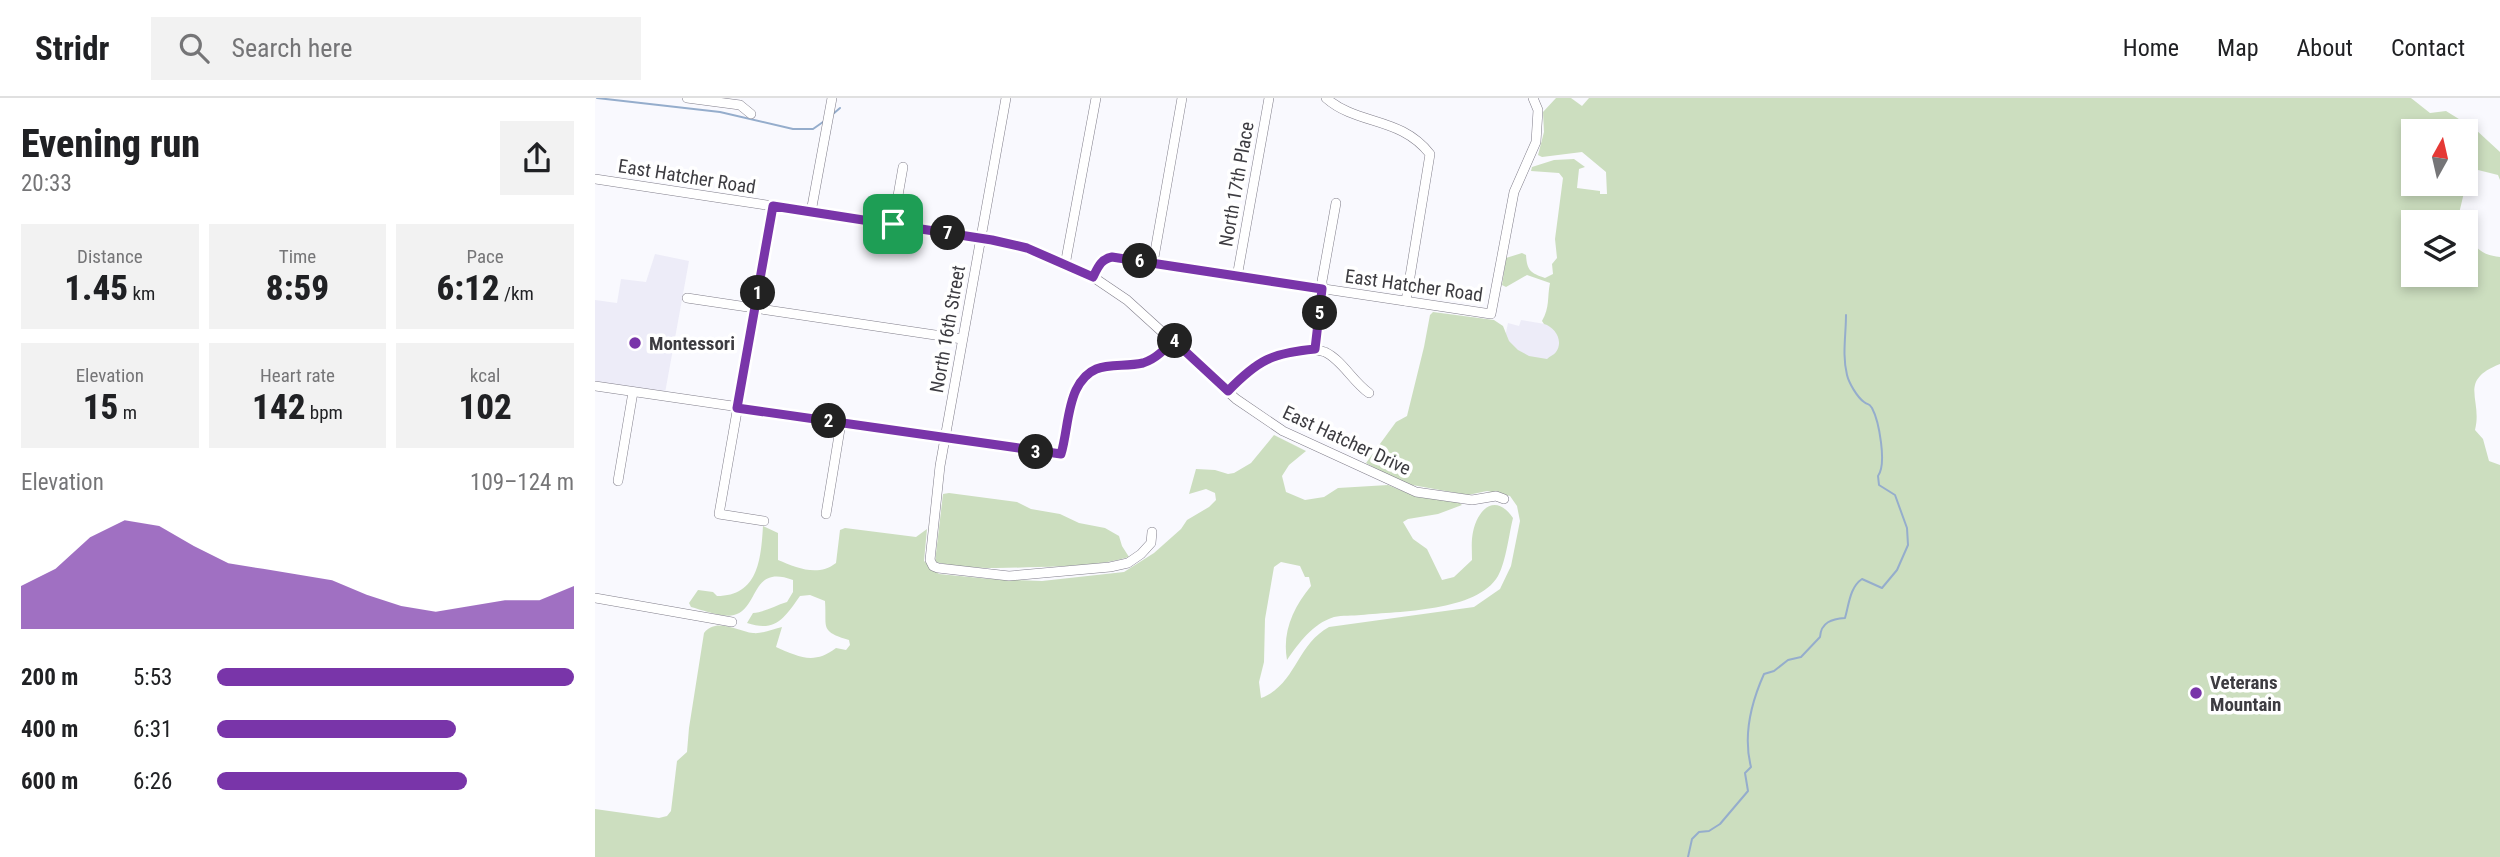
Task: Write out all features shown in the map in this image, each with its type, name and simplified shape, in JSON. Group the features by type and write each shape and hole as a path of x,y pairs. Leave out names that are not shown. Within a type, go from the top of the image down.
{"street":[{"path":"687,98 740,105 751,114"},
{"path":"811,212 832,98"},
{"name":"North 16th Street","path":"1006,98 937,486 930,560 933,566 952,570 1009,576 1110,567 1128,563 1141,554 1151,543 1152,532"},
{"path":"1065,265 1095,98"},
{"path":"1153,263 1182,98"},
{"name":"North 17th Place","path":"1237,277 1269,98"},
{"path":"1326,98 1337,108 1350,114 1387,124 1406,133 1430,154 1406,301"},
{"name":"East Hatcher Road","path":"1093,277 1105,258 1112,257 1491,314 1514,192 1536,142 1538,110 1534,98"},
{"path":"893,224 903,167"},
{"name":"East Hatcher Road","path":"595,180 981,238"},
{"path":"1315,349 1336,203"},
{"path":"764,521 719,514 773,206"},
{"name":"East Hatcher Drive","path":"981,238 1027,248 1093,277 1126,300 1228,391 1283,431 1416,492 1472,500 1496,496 1504,499"},
{"path":"687,298 962,339"},
{"path":"595,386 1061,454 1073,397 1084,379 1094,370 1109,364 1143,363 1150,360 1173,340"},
{"path":"1228,391 1259,362 1292,352 1315,349 1333,358 1369,393"},
{"path":"618,481 633,392"},
{"path":"826,514 841,423"},
{"path":"595,598 731,622"}],"shaded area":[{"name":"Montessori","path":"655,254 689,261 665,393 595,382 595,300 617,303 621,279 646,282"},
{"path":"1521,320 1569,328 1562,365 1501,356 1508,323 1519,326"}],"green space":[{"path":"1556,98 1571,98 1582,106 1589,98 2411,98 2430,113 2446,111 2459,119 2401,119 2401,196 2463,196 2460,210 2401,210 2401,287 2478,287 2478,249 2500,257 2500,364 2479,377 2474,392 2477,419 2475,430 2483,439 2489,461 2500,465 2500,857 595,857 595,809 659,818 667,816 671,811 677,761 687,752 704,633 709,628 721,625 756,633 782,627 776,647 806,658 821,656 836,648 846,650 850,645 849,640 829,631 825,601 810,595 800,596 784,616 773,624 757,626 747,623 753,613 787,602 793,592 793,580 779,577 762,582 748,604 734,615 718,615 691,607 689,603 698,590 713,592 717,596 741,590 749,583 755,574 761,551 763,526 778,533 778,560 807,570 822,570 836,563 840,530 845,528 916,537 927,529 924,561 939,574 1042,581 1124,572 1154,553 1181,529 1187,520 1216,500 1215,493 1206,489 1189,494 1196,469 1234,473 1251,463 1274,435 1306,451 1289,465 1282,476 1286,492 1305,500 1324,497 1338,488 1388,485 1417,497 1456,500 1462,505 1403,522 1413,539 1427,549 1442,580 1454,577 1472,560 1473,532 1483,510 1494,505 1500,506 1513,518 1501,570 1488,588 1473,597 1436,608 1334,617 1313,629 1287,660 1286,640 1290,621 1311,586 1309,577 1305,577 1300,566 1281,562 1274,567 1265,619 1264,662 1259,682 1261,698 1282,684 1309,644 1329,627 1474,607 1500,589 1511,566 1520,521 1517,506 1510,496 1487,491 1468,495 1401,483 1366,463 1396,422 1407,416 1430,315 1433,312 1494,320 1503,326 1509,341 1529,356 1547,359 1558,348 1557,335 1542,321 1550,283 1527,275 1506,287 1502,285 1506,258 1522,253 1526,255 1527,265 1533,273 1545,278 1553,274 1552,264 1557,258 1555,239 1563,178 1559,173 1531,171 1532,167 1554,160 1574,159 1585,167 1579,169 1577,188 1600,191 1600,194 1607,194 1606,172 1582,152 1542,157 1538,155 1544,132 1543,112"},
{"path":"2478,132 2500,152 2500,180 2498,175 2478,170"},
{"path":"943,494 1017,502 1031,509 1060,514 1079,523 1105,528 1119,536 1129,557 1084,565 1012,568 935,562"}],"waterway":[{"path":"597,98 720,112 793,129 813,129 823,122"},
{"path":"833,114 840,108"},
{"path":"1688,857 1692,839 1699,832 1709,831 1720,824 1748,791 1745,773 1751,767 1748,732 1755,696 1764,674 1774,671 1788,660 1801,657 1820,637 1825,625 1832,620 1845,618 1852,591 1862,579 1882,588 1897,570 1908,545 1907,528 1895,495 1879,485 1882,453 1875,414 1870,405 1861,400 1847,375 1844,353 1846,315"}],"place":[{"name":"Montessori","path":"635,343"},
{"name":"Veterans Mountain","path":"2196,693"}],"route":[{"path":"773,206 893,224 1027,248 1093,277 1099,264 1105,258 1112,257 1322,289 1315,349 1292,352 1259,362 1228,391 1173,340 1156,357 1143,363 1109,364 1094,370 1077,387 1073,397 1061,454 737,408 773,206"}]}
